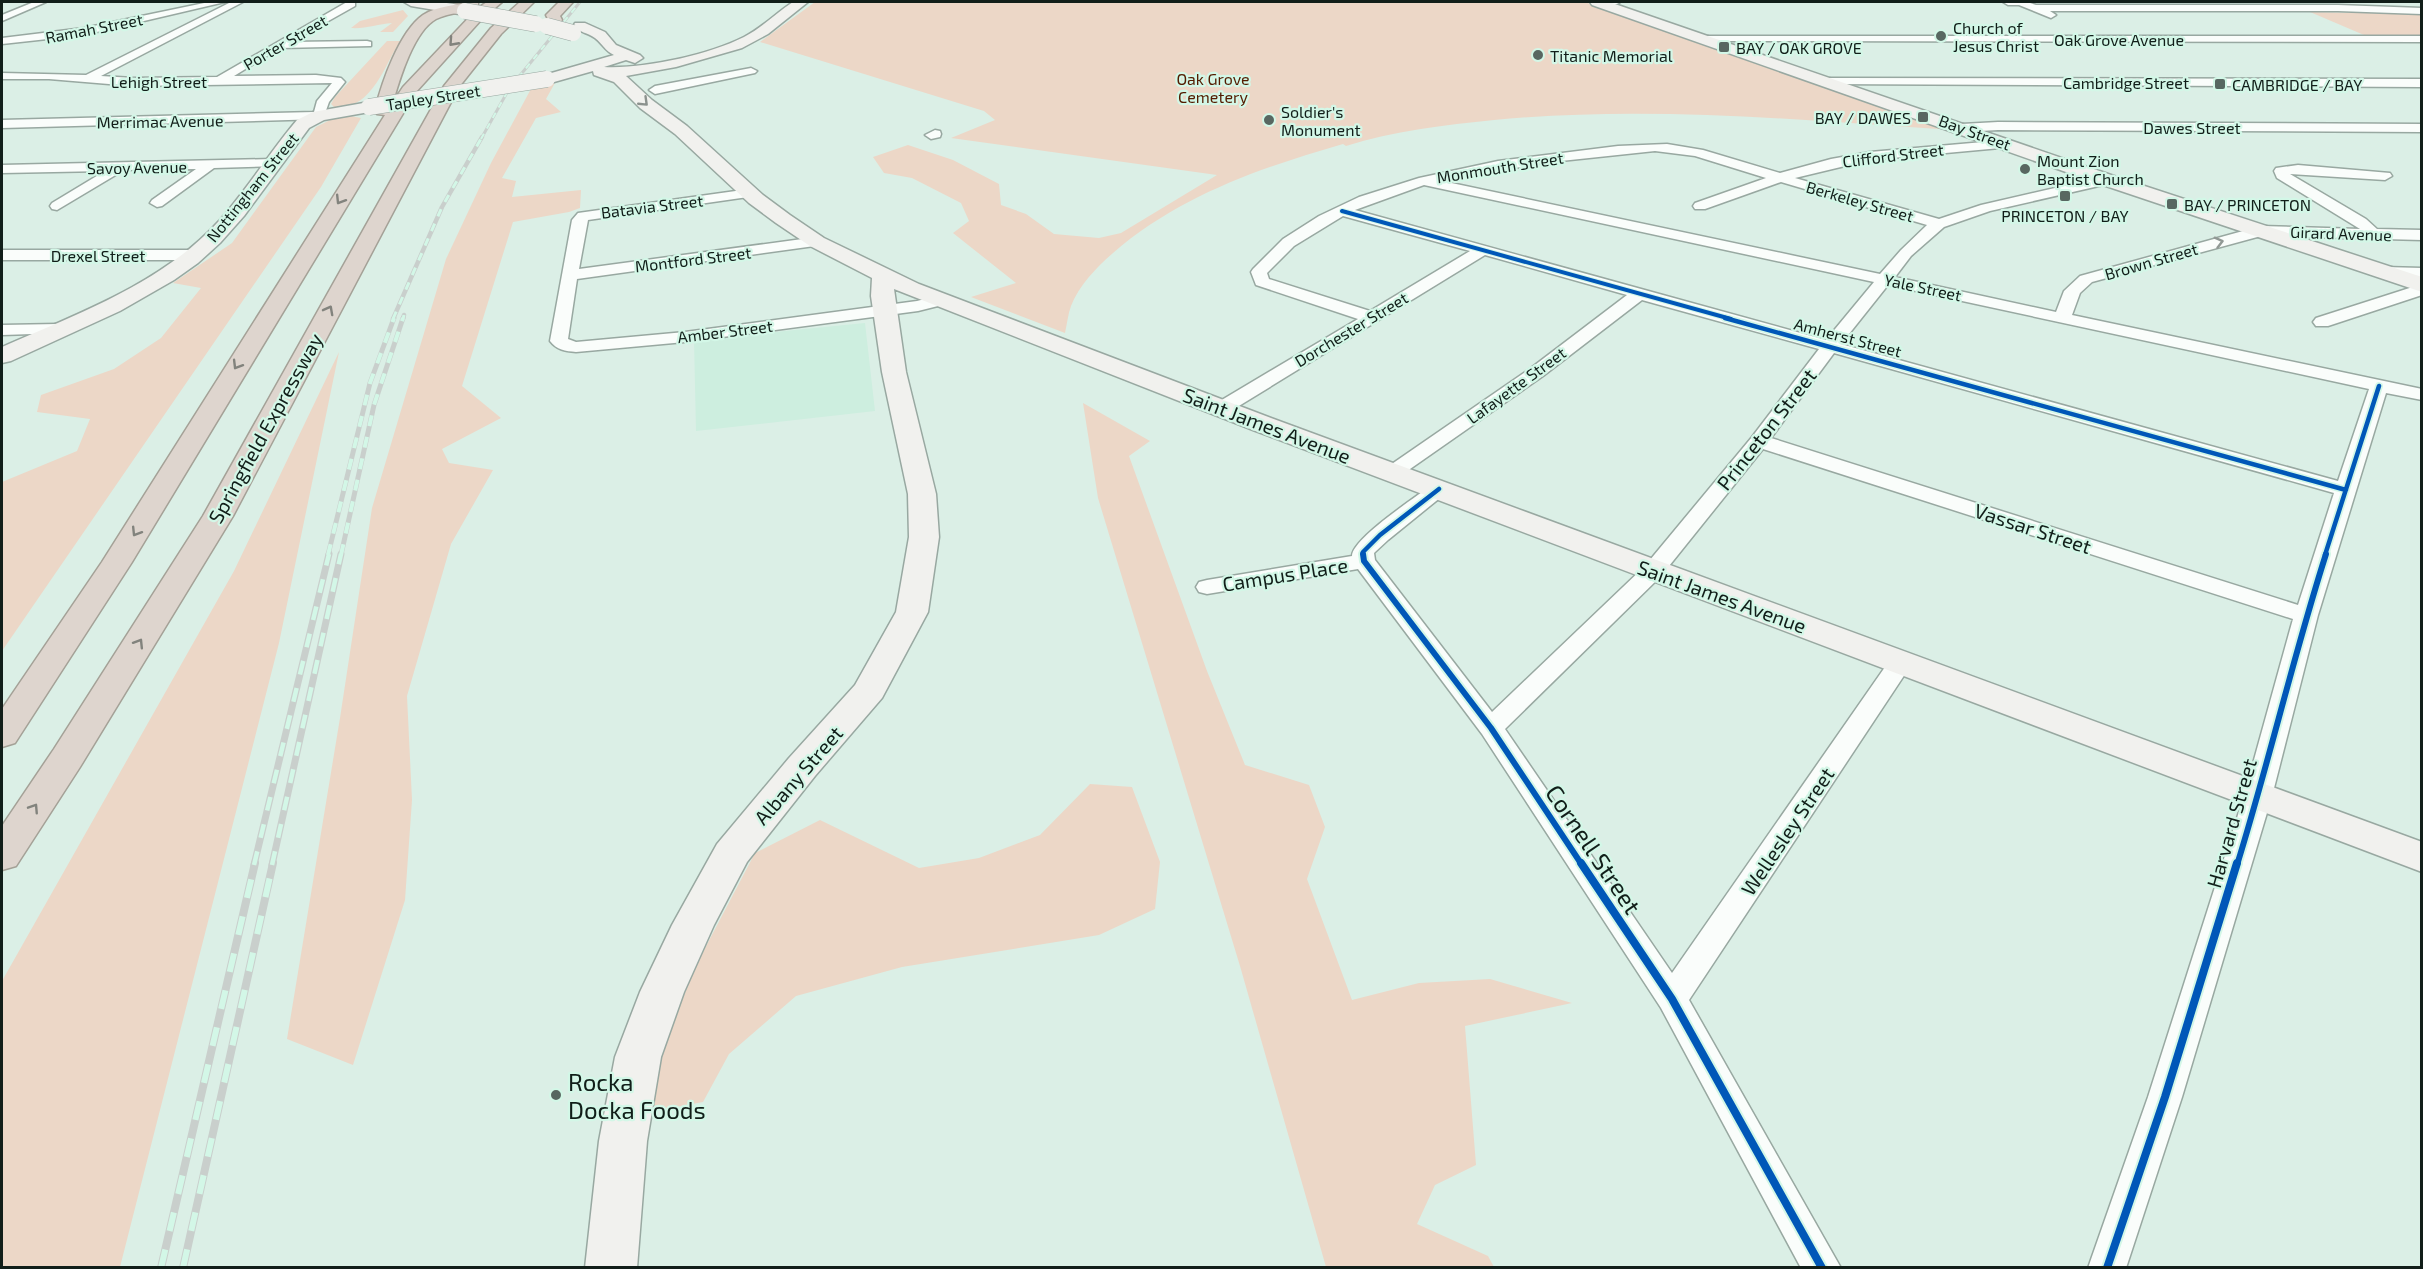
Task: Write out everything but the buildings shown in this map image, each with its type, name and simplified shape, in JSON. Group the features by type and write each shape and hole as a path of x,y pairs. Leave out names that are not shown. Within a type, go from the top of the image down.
{"highway":[{"path":"410,2 425,11 426,19"},
{"path":"519,34 552,2"},
{"name":"Springfield Expressway","path":"2,856 67,758 218,516 435,115 468,64 496,31 553,15 566,2"},
{"path":"2,735 117,562 409,90 476,17 466,5 426,19 416,30 406,46 384,101 377,139"},
{"path":"435,115 500,51"}],"main road":[{"path":"410,2 466,5 544,18 600,36 611,48 642,63 710,53 748,41 801,2"},
{"name":"Bay Street","path":"1597,2 2421,287"},
{"path":"577,30 602,56 603,69 620,79 646,104 681,130"},
{"path":"642,63 640,78 655,90 681,130"},
{"name":"Tapley Street","path":"319,116 642,63"},
{"name":"Nottingham Street","path":"2,356 162,279 195,255 228,224 303,124 319,116"},
{"name":"Saint James Avenue","path":"681,130 750,193 884,294 940,300 2421,858"},
{"name":"Albany Street","path":"611,1268 622,1141 636,1068 666,983 731,854 802,767 870,690 912,612 924,537 922,494 909,444 884,294"}],"street":[{"path":"2,18 40,2"},
{"name":"Ramah Street","path":"2,41 48,38 220,2"},
{"path":"87,79 238,2"},
{"path":"1597,2 1615,2"},
{"path":"2008,2 2020,2 2058,18"},
{"name":"Porter Street","path":"219,80 351,4"},
{"path":"2037,8 2337,8 2421,11"},
{"path":"2080,28 2102,39"},
{"name":"Oak Grove Avenue","path":"1708,39 2421,39"},
{"path":"278,45 367,44"},
{"path":"655,90 751,71"},
{"name":"Lehigh Street","path":"2,76 133,82 316,78"},
{"name":"Nottingham Street","path":"316,78 339,82 323,101 319,116"},
{"name":"Cambridge Street","path":"1830,82 2421,83"},
{"name":"Merrimac Avenue","path":"2,124 319,116"},
{"name":"Dawes Street","path":"1962,128 1998,126 2421,128"},
{"name":"Clifford Street","path":"1700,206 1825,165 1882,153 2007,144"},
{"name":"Monmouth Street","path":"1370,317 1262,282 1259,272 1275,253 1303,230 1378,195 1456,172 1507,164 1661,148 1678,149 1781,178"},
{"name":"Savoy Avenue","path":"2,169 272,164"},
{"path":"157,203 210,165"},
{"path":"57,206 120,167"},
{"path":"2368,235 2371,231 2361,222 2282,175 2281,171 2298,169 2385,176"},
{"name":"Berkeley Street","path":"1781,178 1939,224"},
{"name":"Yale Street","path":"1424,180 2421,395"},
{"name":"Princeton Street","path":"1491,728 1653,570 1759,441 1830,346 1906,253 1939,224 1986,208 2108,180"},
{"name":"Batavia Street","path":"566,346 559,341 579,220 583,216 750,193"},
{"name":"Amherst Street","path":"1342,211 2346,490"},
{"name":"Girard Avenue","path":"2260,231 2421,235"},
{"name":"Brown Street","path":"2062,317 2072,291 2086,279 2260,231"},
{"name":"Montford Street","path":"569,275 817,243"},
{"name":"Dorchester Street","path":"1222,408 1481,250"},
{"name":"Drexel Street","path":"2,255 195,255"},
{"path":"2384,273 2421,273"},
{"path":"2322,322 2421,287"},
{"name":"Amber Street","path":"566,346 685,337 884,294 918,306 940,300"},
{"name":"Lafayette Street","path":"1393,472 1537,372 1638,295"},
{"path":"2,330 58,329"},
{"name":"Harvard Street","path":"2107,1268 2165,1097 2258,796 2306,615 2379,386"},
{"name":"Vassar Street","path":"1759,441 2306,615"},
{"path":"1364,561 1363,552 1380,535 1439,489"},
{"name":"Campus Place","path":"1207,587 1364,561"},
{"name":"Cornell Street","path":"1364,561 1491,728 1672,999 1822,1268"},
{"name":"Wellesley Street","path":"1672,999 1901,662"}],"shaded area":[{"path":"865,323 875,411 696,431 694,340"}],"green space":[{"name":"Oak Grove Cemetery","path":"815,2 1585,2 1953,130 1781,118 1609,114 1552,116 1438,126 1401,132 1346,146 1343,144 1281,163 1222,186 1165,215 1138,233 1107,258 1084,284 1074,298 1065,333 971,297 1016,283 953,233 969,221 961,203 912,178 884,173 873,157 908,145 953,160 999,184 1001,205 1026,214 1054,234 1099,238 1121,233 1217,175 951,138 995,120 984,111 760,42"},
{"path":"403,10 408,16 393,32 380,32 392,23 351,28 360,21"},
{"path":"2310,12 2421,14 2421,35 2364,35"},
{"path":"387,41 400,41 382,74 367,95 347,106 334,107 331,104 335,97"},
{"path":"556,81 546,99 561,112 536,118 502,178 516,181 512,197 581,190 580,208 513,222 462,386 501,418 442,449 449,463 493,470 451,544 407,696 412,800 405,900 353,1065 287,1039 372,508 446,259 491,163 532,87"},
{"path":"351,116 361,118 321,187 2,651 2,482 77,451 90,419 37,412 41,395 114,369 161,338 201,288 173,283 232,243 316,127 330,120"},
{"path":"339,352 279,643 120,1267 2,1267 2,981 234,571"},
{"path":"1083,403 1150,441 1129,456 1207,671 1245,765 1309,785 1325,827 1307,879 1352,1000 1419,983 1490,979 1572,1003 1465,1026 1476,1165 1435,1185 1417,1224 1488,1256 1494,1267 1326,1267 1240,966 1098,498"},
{"path":"1090,784 1132,787 1160,862 1155,909 1099,935 902,967 796,996 729,1054 703,1102 643,1113 654,1075 693,971 755,853 820,820 919,868 979,858 1040,835"}],"railway":[{"path":"481,139 509,89 580,2"},
{"path":"393,319 442,207 482,137"},
{"path":"403,319 404,315"},
{"path":"328,555 370,383 394,318"},
{"path":"341,555 374,405 403,318"},
{"path":"254,865 329,554"},
{"path":"272,865 341,554"},
{"path":"161,1268 255,863"},
{"path":"183,1268 273,863"}],"cycle path":[{"path":"1342,211 2346,490"},
{"path":"2107,1268 2165,1097 2258,796 2306,615 2379,386"},
{"path":"1439,489 1380,535 1363,552 1364,561 1491,728 1672,999 1822,1268"}],"place":[{"name":"Church of Jesus Christ","path":"1941,36"},
{"name":"BAY / OAK GROVE","path":"1724,47"},
{"name":"Titanic Memorial","path":"1538,55"},
{"name":"CAMBRIDGE / BAY","path":"2220,84"},
{"name":"BAY / DAWES","path":"1923,117"},
{"name":"Soldier's Monument","path":"1269,120"},
{"name":"Mount Zion Baptist Church","path":"2025,169"},
{"name":"PRINCETON / BAY","path":"2065,196"},
{"name":"BAY / PRINCETON","path":"2172,204"},
{"name":"Rocka Docka Foods","path":"556,1095"}]}
